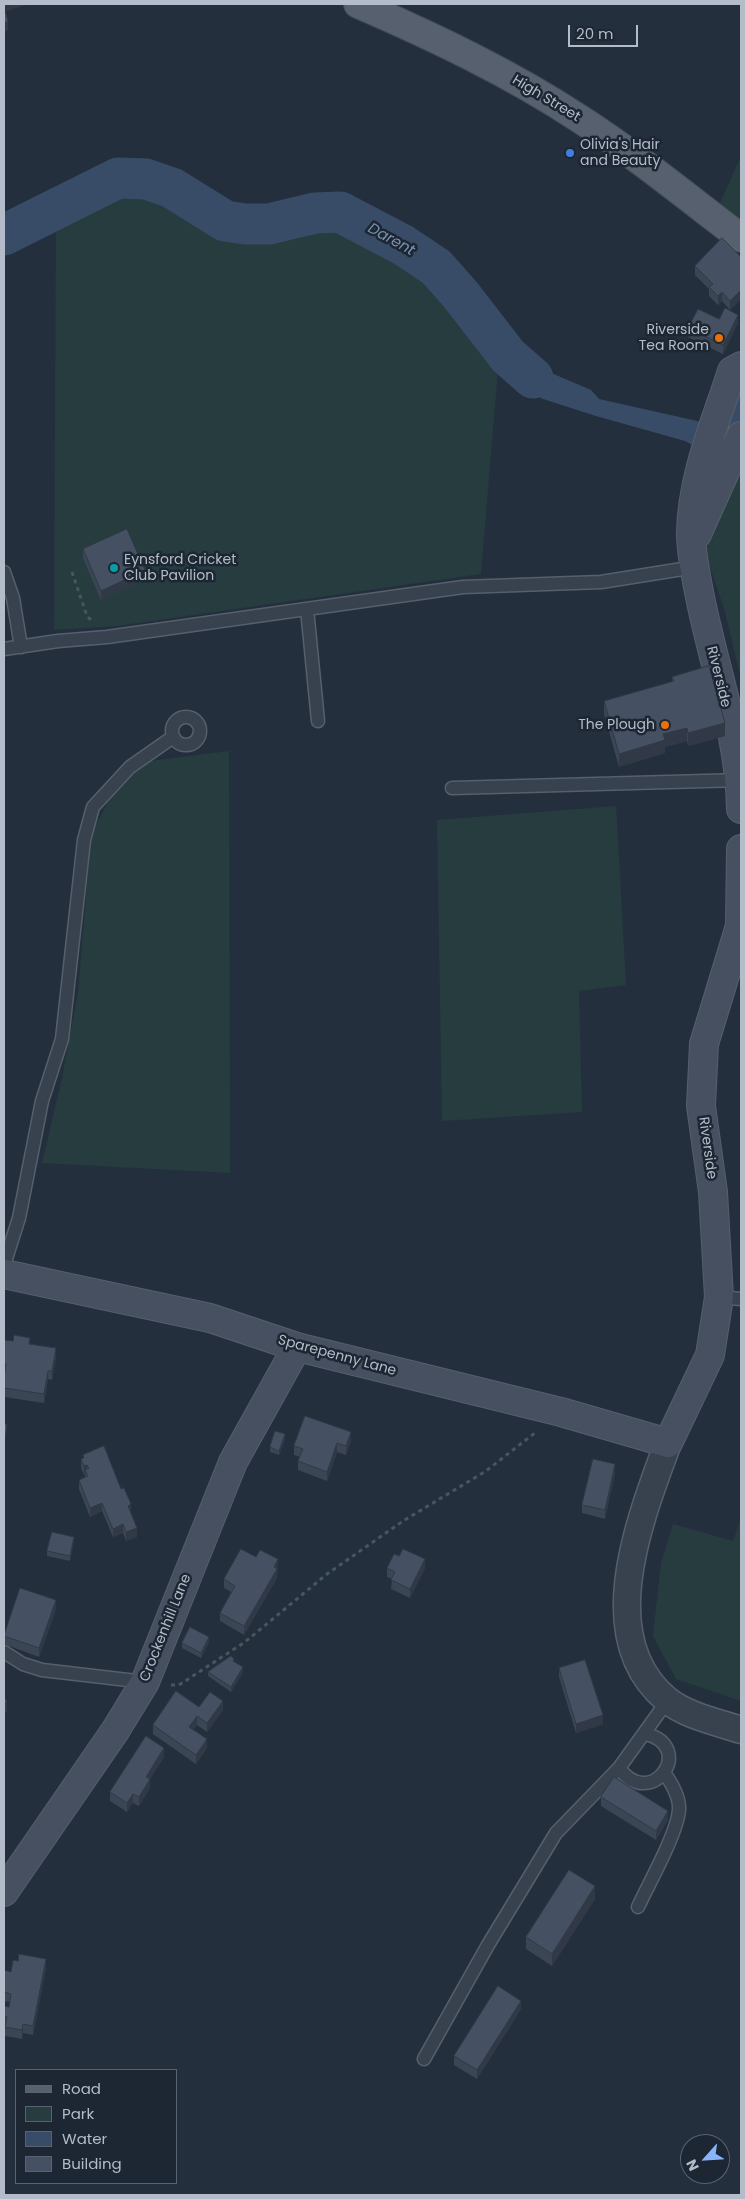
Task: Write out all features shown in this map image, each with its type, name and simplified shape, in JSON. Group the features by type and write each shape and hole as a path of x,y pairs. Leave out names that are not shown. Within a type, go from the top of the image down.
{"main road":[{"name":"High Street","path":"358,4 486,63 580,119 741,238"}],"street":[{"name":"Riverside","path":"737,368 703,458 694,493 691,534 693,556 708,639 725,704 741,780 741,809"},
{"path":"693,556 741,436"},
{"name":"Riverside","path":"668,1443 710,1355 730,1298 701,1106 704,1044 740,926 741,849"},
{"name":"Sparepenny Lane","path":"4,1274 210,1318 296,1347 561,1412 668,1443"},
{"name":"Crockenhill Lane","path":"4,1891 115,1731 146,1680 234,1462 296,1347"},
{"path":"668,1443 649,1495 632,1558 626,1601 632,1652 651,1684 668,1700 682,1709 741,1730"}],"lane":[{"path":"4,650 58,640 107,637 463,587 601,582 693,556"},
{"path":"4,572 13,598 21,647"},
{"path":"307,609 318,721"},
{"path":"4,1266 19,1218 42,1100 62,1039 84,840 93,807 130,766 173,737"},
{"path":"452,788 741,780"},
{"path":"4,1652 24,1664 42,1670 146,1680"},
{"path":"424,2059 488,1945 556,1833 619,1768 646,1734 668,1700"},
{"path":"619,1768 624,1776 643,1784 654,1782 665,1774 669,1763 668,1751 664,1743 656,1737 646,1734"},
{"path":"638,1907 675,1826 679,1809 677,1794 665,1774"}],"path":[{"path":"72,572 87,616 107,637"},
{"path":"146,1680 168,1685 179,1685 245,1642 327,1574 403,1520 486,1471 561,1412"}],"green space":[{"path":"741,156 741,222 719,205"},
{"path":"117,186 167,194 221,230 265,233 334,222 392,251 431,280 469,313 498,369 481,574 117,626 54,630 56,215"},
{"path":"734,466 741,471 741,679 725,612 705,552"},
{"path":"229,751 230,1173 42,1163 62,1078 78,992 91,834 115,789 149,761"},
{"path":"616,806 626,985 579,991 582,1112 442,1121 437,820"},
{"path":"741,1518 741,1701 676,1679 653,1636 661,1563 673,1524 733,1541"}],"water":[{"path":"505,328 530,361 542,369 591,390 599,399 715,425 741,380 741,471 685,441 596,416 543,399 531,392 512,378 481,346"}],"building":[{"path":"4,7 8,21 4,23"},
{"path":"722,238 741,257 741,290 730,301 722,292 718,296 709,287 713,284 695,266"},
{"path":"725,308 738,315 723,345 688,328 698,309 719,319"},
{"name":"Eynsford Cricket Club Pavilion","path":"127,529 145,570 101,591 83,549"},
{"name":"The Plough","path":"709,666 725,723 688,733 687,728 663,734 665,740 619,754 604,701 674,681 672,677"},
{"path":"14,1335 30,1338 29,1344 56,1348 52,1371 48,1371 44,1394 4,1388 6,1364 4,1363 4,1340 13,1341"},
{"path":"305,1416 351,1432 346,1446 337,1443 327,1472 298,1461 303,1449 294,1446"},
{"path":"4,1424 7,1424 4,1445"},
{"path":"275,1431 285,1434 279,1451 270,1447"},
{"path":"104,1446 121,1489 124,1488 131,1504 128,1506 137,1528 126,1532 123,1524 113,1529 102,1503 90,1508 79,1480 88,1476 85,1470 89,1468 87,1465 84,1466 81,1459 84,1458 83,1455"},
{"path":"593,1459 615,1464 605,1510 582,1505"},
{"path":"52,1532 74,1537 70,1556 47,1551"},
{"path":"241,1549 256,1557 260,1550 278,1559 274,1567 277,1569 244,1626 220,1613 235,1586 224,1579"},
{"path":"403,1549 425,1559 410,1589 391,1580 395,1572 387,1568 394,1554 399,1556"},
{"path":"20,1588 56,1600 39,1648 4,1636"},
{"path":"190,1627 209,1637 201,1653 182,1643"},
{"path":"231,1656 234,1659 233,1661 243,1667 231,1687 208,1672"},
{"path":"585,1660 603,1715 576,1724 559,1668"},
{"path":"176,1691 199,1707 210,1692 223,1701 207,1723 197,1716 189,1727 207,1739 196,1755 153,1725"},
{"path":"146,1736 164,1748 146,1777 150,1779 139,1797 133,1794 127,1803 110,1792"},
{"path":"614,1777 668,1811 656,1831 601,1797"},
{"path":"569,1870 595,1886 552,1954 526,1937"},
{"path":"19,1954 46,1959 33,2026 23,2024 22,2030 5,2027 7,2017 4,2016 4,2006 9,2007 11,1994 4,1992 4,1970 11,1972 13,1960 18,1961"},
{"path":"498,1986 521,2001 477,2070 454,2056"}],"waterway":[{"name":"Darent","path":"4,235 118,178 146,179 172,188 225,221 245,224 269,224 315,213 340,212 403,245 436,267 460,294 508,356 533,378"}],"place":[{"name":"Olivia's Hair and Beauty","path":"570,153"},
{"name":"Riverside Tea Room","path":"719,338"},
{"name":"Eynsford Cricket Club Pavilion","path":"114,568"},
{"name":"The Plough","path":"665,725"}]}
